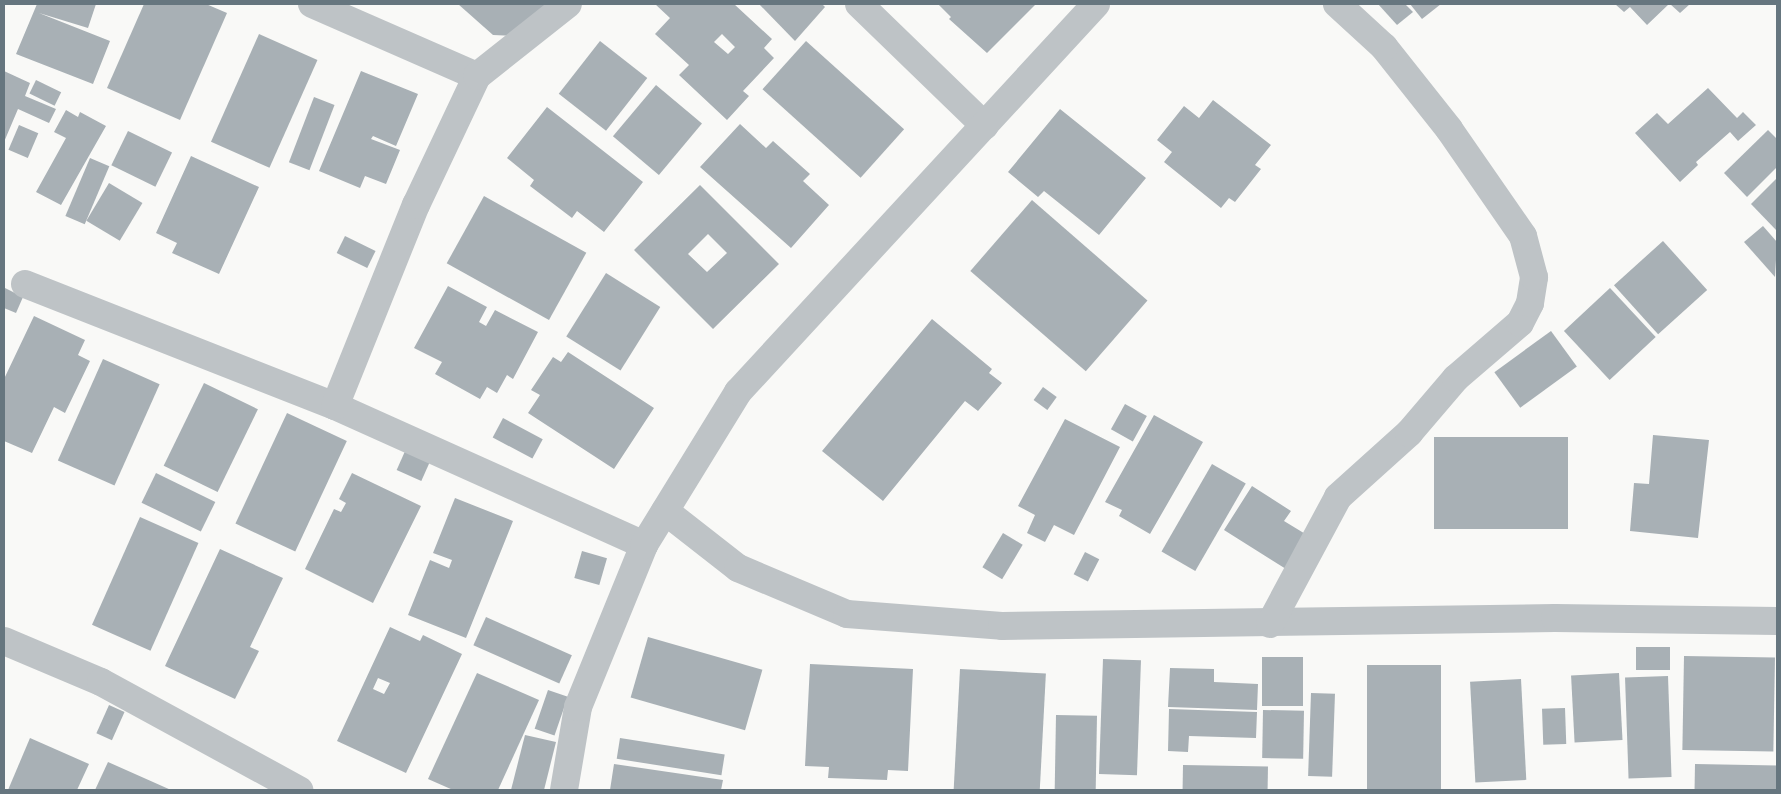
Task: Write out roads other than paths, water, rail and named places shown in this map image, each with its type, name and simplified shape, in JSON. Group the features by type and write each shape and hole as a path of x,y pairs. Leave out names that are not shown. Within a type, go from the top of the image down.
{"street":[{"path":"312,4 477,76"},
{"path":"334,406 416,205 477,76 568,4"},
{"path":"859,4 985,126"},
{"path":"564,790 578,707 644,545 738,392 1096,4"},
{"path":"1270,624 1338,497 1409,433 1456,378 1520,323 1530,303 1534,277 1523,236 1449,129 1384,47 1337,4"},
{"path":"24,284 334,406 644,545"},
{"path":"665,511 738,568 847,614 1002,626 1270,624 1556,618 1777,622"},
{"path":"4,641 101,682 299,790"}]}
